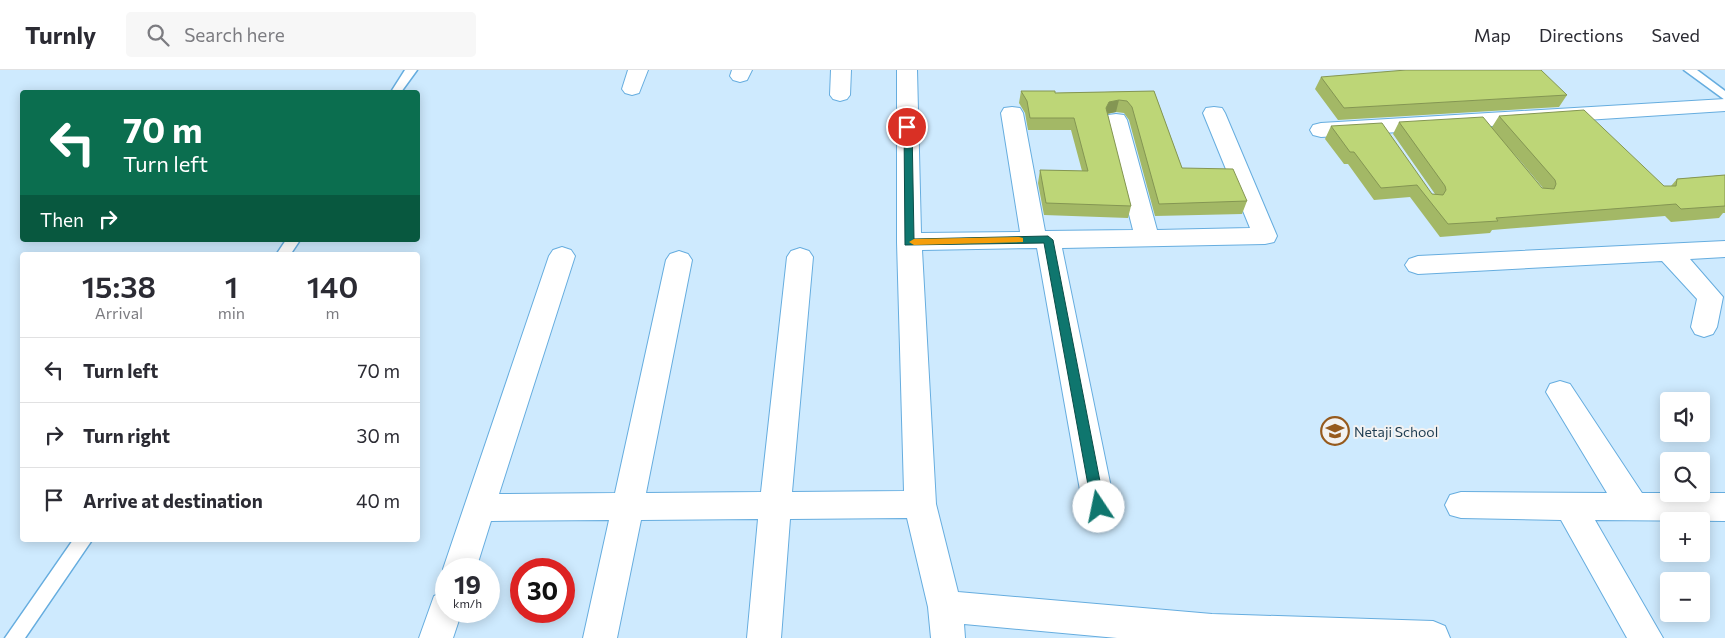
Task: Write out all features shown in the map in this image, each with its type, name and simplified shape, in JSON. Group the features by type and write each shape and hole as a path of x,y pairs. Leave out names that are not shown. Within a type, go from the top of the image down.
{"street":[{"path":"840,95 841,70"},
{"path":"907,70 908,242 920,504 946,623 1213,634 1433,638"},
{"path":"1321,130 1384,135 1586,120 1725,105"},
{"path":"1012,113 1099,507"},
{"path":"908,242 1265,236 1214,113"},
{"path":"1116,120 1147,238"},
{"path":"1418,265 1725,249"},
{"path":"1668,252 1710,297 1704,327"},
{"path":"463,558 562,256"},
{"path":"764,638 775,504 800,257"},
{"path":"600,638 679,260"},
{"path":"1560,392 1633,508"},
{"path":"479,508 920,504"},
{"path":"1461,505 1633,508 1725,507"},
{"path":"1570,507 1646,638"},
{"path":"436,638 441,623"}],"lane":[{"path":"397,90 411,70"},
{"path":"1690,70 1725,98"},
{"path":"14,638 82,542"}],"building":[{"path":"1406,70 1541,70 1567,95 1344,108 1321,77"},
{"path":"1021,91 1055,91 1055,93 1154,91 1182,168 1233,169 1247,201 1159,204 1132,107 1127,101 1119,100 1109,102 1106,108 1131,206 1046,203 1040,170 1088,171 1074,118 1030,118 1027,101"},
{"path":"1584,110 1664,186 1676,186 1677,179 1725,175 1725,206 1681,209 1676,204 1496,218 1498,221 1448,224 1417,185 1381,188 1354,152 1350,152 1331,126 1382,123 1432,194 1443,195 1446,190 1445,186 1399,122 1483,117 1542,188 1554,189 1555,180 1499,116"}],"slow traffic":[{"path":"914,242 1019,240"}],"place":[{"name":"Netaji School","path":"1335,431"}],"route":[{"path":"907,127 908,242 1048,240 1099,507"}]}
